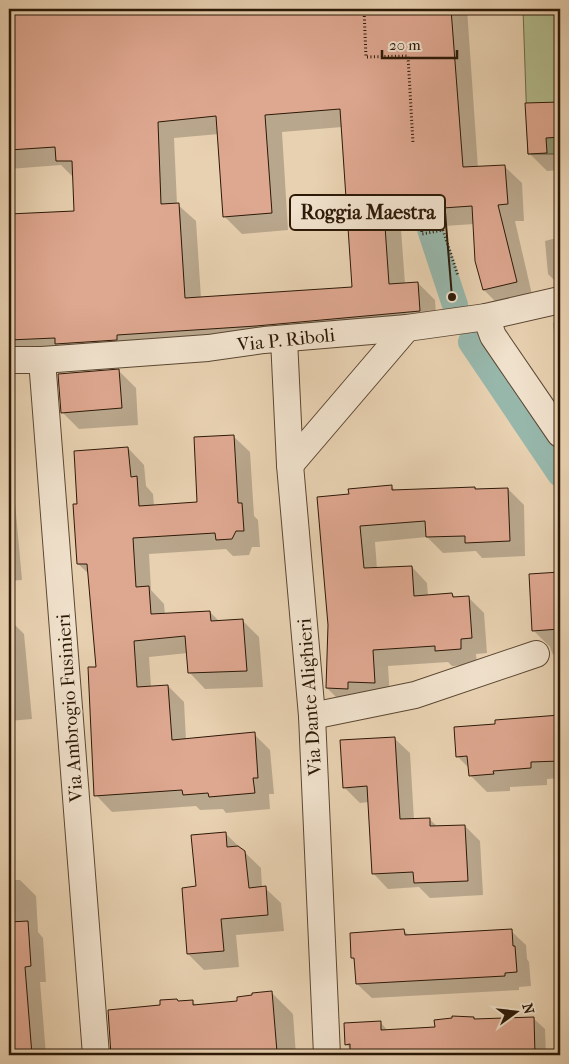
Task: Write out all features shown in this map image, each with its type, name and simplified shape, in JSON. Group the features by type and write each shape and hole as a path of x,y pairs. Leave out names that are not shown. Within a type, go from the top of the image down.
{"street":[{"name":"Via P. Riboli","path":"9,360 42,360 208,348 264,340 407,328 486,317 560,300"},
{"path":"486,317 493,336 560,434"},
{"path":"290,465 407,328"},
{"name":"Via Dante Alighieri","path":"284,339 290,465 312,716 327,1055"},
{"name":"Via Ambrogio Fusinieri","path":"42,360 96,1055"},
{"path":"312,716 415,695 536,654"}],"path":[{"path":"364,9 366,56 408,56 413,143"},
{"path":"420,210 422,234 443,230 458,276"}],"green space":[{"path":"523,9 560,9 560,154 528,154"}],"building":[{"path":"9,9 451,9 463,167 505,165 508,204 498,205 517,282 483,290 475,261 472,206 384,212 389,284 418,282 420,311 256,326 117,335 117,340 55,344 55,338 9,340 9,214 74,211 72,161 56,161 55,147 9,150","holes":["340,109 352,287 185,298 179,203 161,204 158,122 216,116 223,217 272,213 265,115"]},
{"path":"560,102 560,137 546,138 547,153 528,154 525,103"},
{"path":"119,369 122,408 61,413 58,374"},
{"path":"234,435 238,503 242,503 244,531 236,531 232,539 216,540 215,533 133,538 136,587 149,586 151,614 210,611 211,621 243,619 247,671 188,673 185,636 134,641 137,687 168,685 172,740 255,732 258,778 253,778 255,793 209,797 208,793 183,795 182,790 94,796 88,667 96,667 87,564 77,564 73,504 77,504 74,451 128,447 131,477 137,476 139,506 197,502 194,437"},
{"path":"392,485 392,490 475,487 475,489 508,488 510,541 465,543 465,536 426,537 425,521 360,526 364,568 412,566 414,596 452,593 453,597 469,596 472,638 461,639 461,649 435,651 435,646 373,650 375,683 348,682 348,689 326,688 328,625 317,497 349,494 348,489"},
{"path":"560,572 560,629 532,631 529,574"},
{"path":"560,715 560,761 531,762 531,768 493,771 494,774 469,776 467,756 456,757 454,727 495,724 495,720"},
{"path":"395,737 400,819 430,818 430,826 465,825 468,881 414,883 413,872 372,874 367,786 343,788 340,740"},
{"path":"226,832 227,847 238,846 245,851 249,888 266,886 268,915 221,919 224,951 187,954 182,888 196,886 191,835"},
{"path":"28,921 31,966 25,967 32,1055 9,1055 9,922"},
{"path":"404,929 405,935 512,929 517,972 505,973 505,976 356,984 354,958 351,958 350,933"},
{"path":"272,991 277,1052 246,1055 111,1055 108,1010 160,1005 160,1000 193,1000 193,1005 237,1001 237,997"},
{"path":"452,1016 474,1017 474,1019 534,1017 535,1055 350,1055 350,1044 345,1045 344,1023 381,1021 381,1030 435,1027 434,1020 452,1018"}],"waterway":[{"path":"425,214 455,305"},
{"path":"471,342 560,474"}],"place":[{"name":"Roggia Maestra","path":"452,297"}]}
